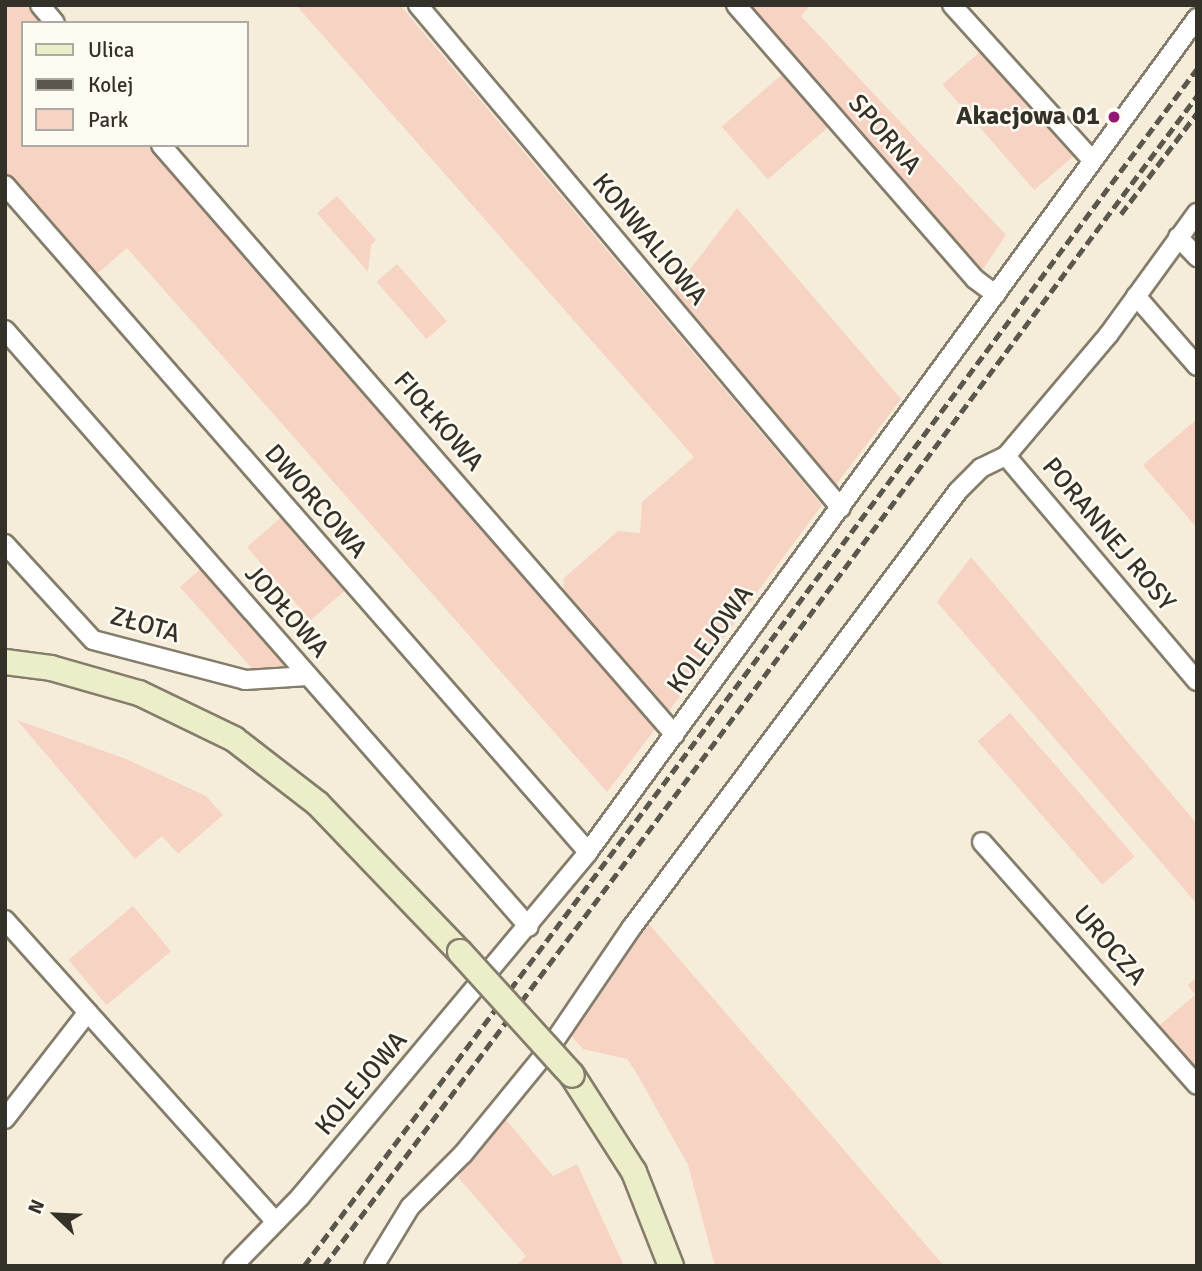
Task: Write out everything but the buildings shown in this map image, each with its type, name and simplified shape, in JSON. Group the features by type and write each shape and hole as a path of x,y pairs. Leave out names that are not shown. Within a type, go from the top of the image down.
{"street":[{"path":"40,5 53,21"},
{"name":"KONWALIOWA","path":"418,5 841,508"},
{"name":"SPORNA","path":"736,5 975,279 996,295"},
{"path":"951,5 1091,159"},
{"name":"KOLEJOWA","path":"233,1266 274,1219 300,1197 529,927 588,852 996,295 1091,159 1197,18"},
{"name":"FIOŁKOWA","path":"163,147 674,734"},
{"name":"DWORCOWA","path":"5,185 588,852"},
{"path":"374,1266 410,1207 463,1154 549,1049 632,927 958,491 981,468 1006,456 1136,296 1197,214"},
{"path":"1178,237 1197,257"},
{"path":"1136,296 1197,366"},
{"name":"JODŁOWA","path":"5,330 529,927"},
{"name":"PORANNEJ ROSY","path":"1006,456 1197,681"},
{"name":"ZŁOTA","path":"5,544 93,640 246,680 308,677"},
{"path":"5,662 51,668 139,693 234,739 318,804 460,952 572,1075 634,1172 671,1266"},
{"name":"UROCZA","path":"982,842 1197,1085"},
{"path":"5,920 274,1219"},
{"path":"5,1119 88,1012"}],"green space":[{"path":"5,5 25,5 38,21 21,21 21,147 150,147 656,728 607,792 127,248 91,279 5,179"},
{"path":"296,5 400,5 822,505 669,711 563,590 564,578 618,531 640,533 642,502 694,457"},
{"path":"741,5 806,5 808,8 801,16 1006,235 979,275"},
{"path":"981,51 1073,157 1034,190 943,84"},
{"path":"786,71 832,124 768,180 722,127"},
{"path":"337,196 376,240 371,245 368,272 317,213"},
{"path":"737,208 901,399 835,486 672,293"},
{"path":"397,264 447,321 426,339 377,282"},
{"path":"1197,419 1197,528 1143,465"},
{"path":"284,515 348,588 311,620 247,547"},
{"path":"971,557 1197,824 1197,904 937,602"},
{"path":"205,565 298,671 256,673 180,587"},
{"path":"1010,713 1135,856 1102,885 978,741"},
{"path":"17,720 126,759 206,796 223,815 178,854 162,836 135,859"},
{"path":"133,906 171,951 107,1005 69,960"},
{"path":"649,924 944,1266 715,1266 688,1165 636,1072 627,1059 583,1049 567,1031"},
{"path":"1197,977 1197,1074 1154,1030 1195,995 1188,985"},
{"path":"503,1116 553,1176 577,1164 624,1266 516,1266 526,1256 458,1177"}],"railway":[{"path":"304,1266 1197,69"},
{"path":"324,1266 1197,96"},
{"path":"1121,214 1197,113"}],"place":[{"name":"Akacjowa 01","path":"1114,117"}]}
